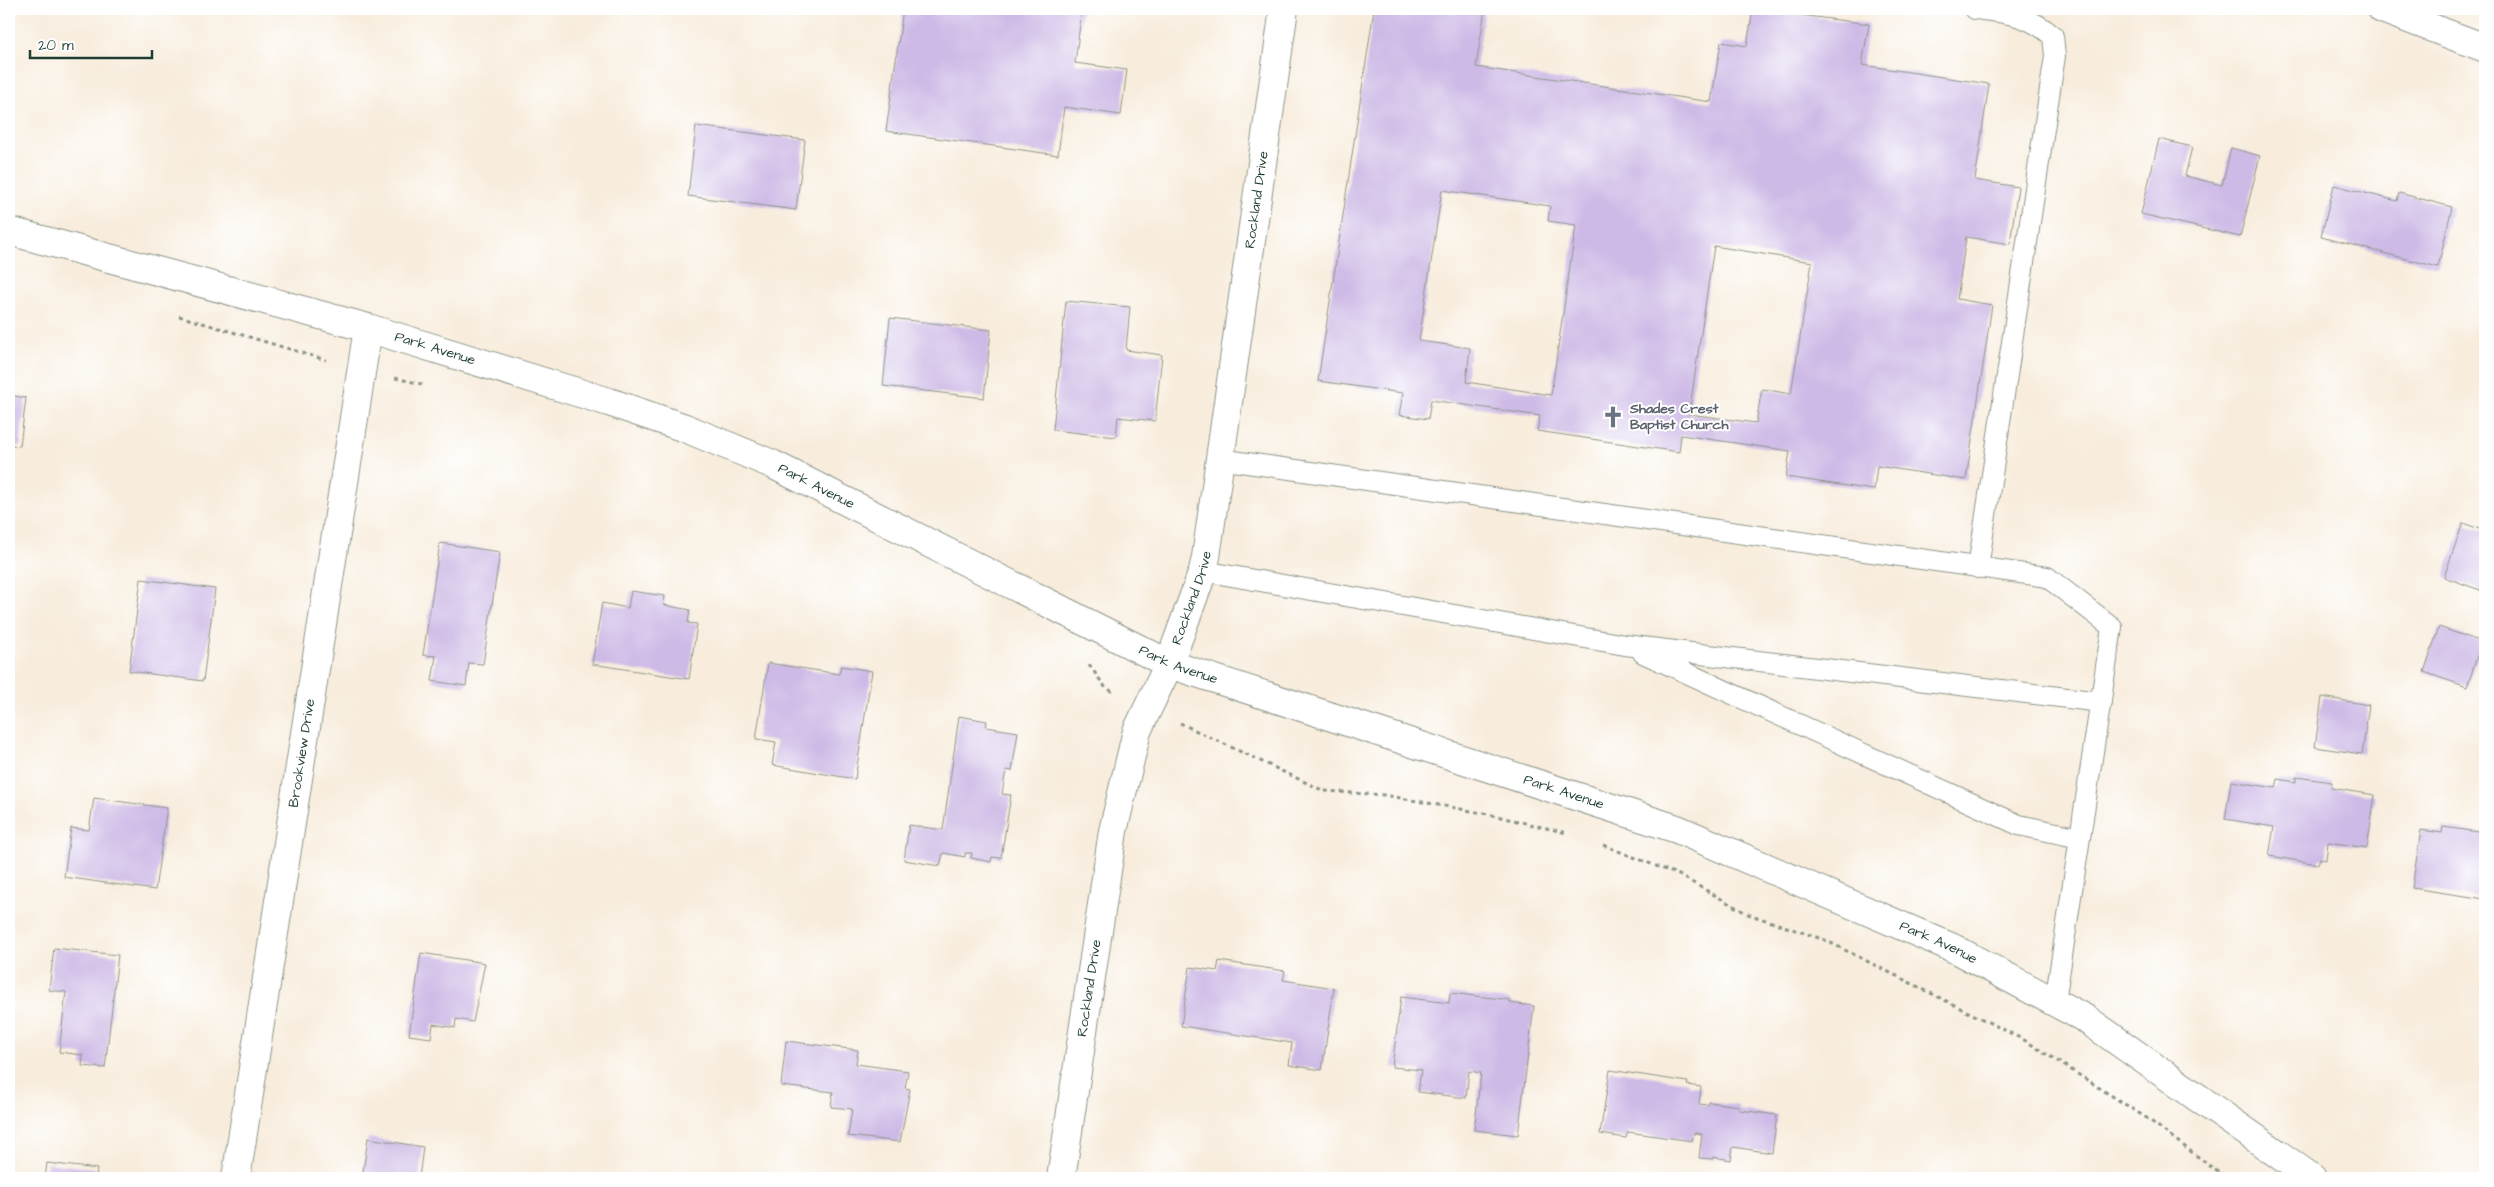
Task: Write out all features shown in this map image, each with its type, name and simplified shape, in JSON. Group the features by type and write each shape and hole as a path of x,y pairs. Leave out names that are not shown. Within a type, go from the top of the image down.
{"street":[{"name":"Rockland Drive","path":"1061,1178 1113,831 1136,731 1169,664 1203,571 1284,9"},
{"path":"2382,9 2485,48"},
{"name":"Park Avenue","path":"9,231 368,328 685,428 772,464 1169,664 1677,829 1953,948 2056,1002 2086,1019 2312,1178"},
{"name":"Brookview Drive","path":"236,1178 368,328"}],"lane":[{"path":"1975,9 2018,15 2039,24 2052,36 2056,56 1978,568"},
{"path":"1219,459 2047,577 2112,627 2056,1002"},
{"path":"1203,571 1625,645 2101,702"},
{"path":"1625,645 2018,825 2080,838"}],"path":[{"path":"170,314 361,370"}],"building":[{"path":"903,9 1082,9 1075,63 1127,70 1121,115 1064,107 1058,155 886,131"},
{"path":"1374,9 1485,9 1476,67 1711,102 1721,42 1747,46 1753,9 1869,24 1862,65 1989,84 1975,180 2018,187 2010,244 1966,237 1957,299 1992,305 1966,480 1877,466 1874,490 1786,477 1790,451 1681,435 1679,452 1537,431 1540,416 1431,400 1428,419 1399,415 1403,393 1318,381","holes":["1442,190 1550,206 1548,221 1576,225 1551,395 1466,382 1470,348 1419,341","1714,246 1812,262 1791,394 1762,389 1756,423 1689,414"]},
{"path":"696,126 805,140 796,210 688,196"},
{"path":"2159,139 2192,147 2185,176 2222,185 2231,148 2260,156 2240,237 2141,214"},
{"path":"2334,185 2397,201 2399,193 2452,207 2438,267 2321,237"},
{"path":"1066,301 1130,307 1126,350 1162,355 1155,421 1118,417 1116,437 1053,430"},
{"path":"890,318 991,330 984,398 883,386"},
{"path":"9,395 26,398 20,446 9,445"},
{"path":"2463,523 2485,531 2485,574 2480,590 2444,577"},
{"path":"440,543 500,552 483,664 469,663 466,686 432,681 436,656 423,655"},
{"path":"141,579 215,589 203,681 129,671"},
{"path":"631,591 665,596 664,605 690,610 688,623 697,624 689,679 592,664 602,603 628,608"},
{"path":"2439,627 2482,642 2467,687 2424,672"},
{"path":"768,663 839,674 841,666 872,671 855,779 772,765 776,742 756,739"},
{"path":"2322,697 2369,705 2362,754 2315,747"},
{"path":"959,716 987,721 986,727 1018,732 1012,771 1006,770 1002,794 1011,795 1001,858 992,857 991,862 971,858 972,853 965,853 965,857 943,853 940,866 904,860 909,825 943,830"},
{"path":"2296,777 2332,782 2331,788 2375,795 2367,848 2328,842 2326,860 2320,858 2318,864 2269,856 2274,827 2225,819 2231,781 2276,788 2278,779 2296,782"},
{"path":"94,798 167,808 155,890 64,877 71,828 89,830"},
{"path":"2443,827 2485,833 2485,899 2412,888 2421,830 2442,833"},
{"path":"54,948 118,955 105,1068 82,1066 83,1055 59,1052 66,992 49,990"},
{"path":"421,953 485,963 473,1022 456,1019 455,1028 433,1024 431,1038 409,1035"},
{"path":"1219,961 1285,971 1283,980 1334,988 1322,1070 1289,1065 1292,1043 1181,1026 1190,967 1217,971"},
{"path":"1450,993 1510,1000 1510,1003 1534,1006 1518,1135 1474,1130 1481,1073 1469,1071 1466,1098 1418,1092 1421,1070 1392,1067 1401,997 1449,1003"},
{"path":"786,1041 858,1050 856,1064 908,1071 905,1088 910,1089 900,1142 848,1136 852,1109 831,1107 833,1092 781,1086"},
{"path":"1610,1070 1688,1082 1687,1085 1701,1087 1699,1104 1708,1105 1709,1102 1739,1106 1739,1110 1777,1115 1772,1153 1733,1147 1731,1160 1714,1157 1714,1159 1699,1158 1702,1134 1694,1133 1692,1141 1628,1132 1626,1138 1600,1134"},
{"path":"368,1138 423,1147 419,1178 362,1178"},
{"path":"47,1163 97,1169 96,1178 45,1178"}],"place":[{"name":"Shades Crest Baptist Church","path":"1613,417"}]}
